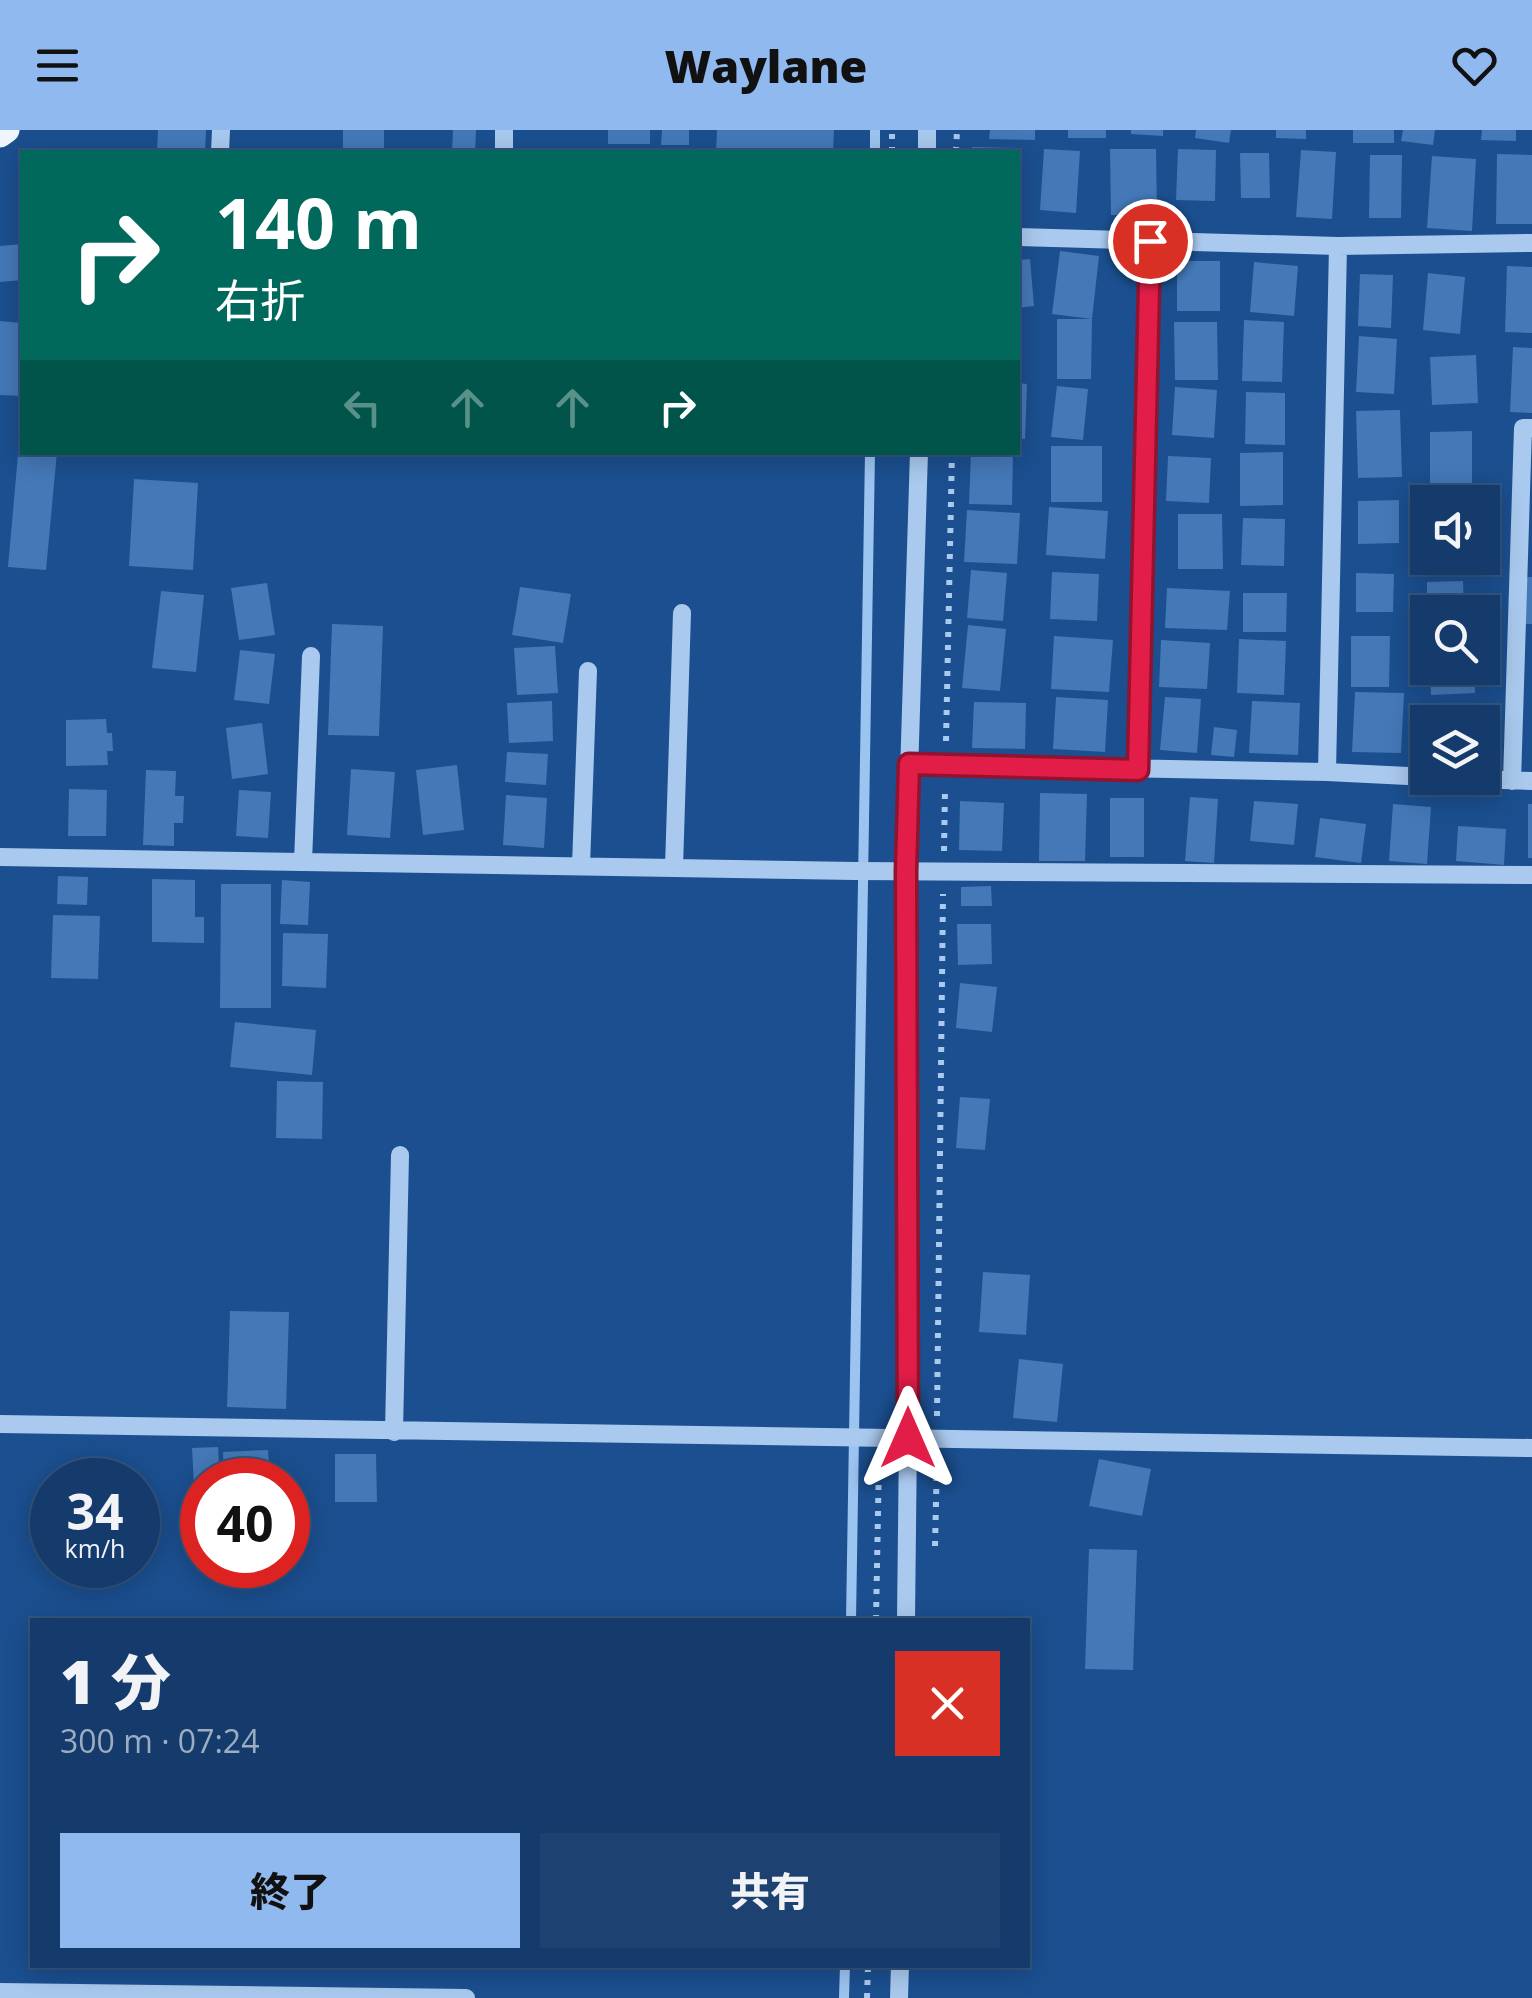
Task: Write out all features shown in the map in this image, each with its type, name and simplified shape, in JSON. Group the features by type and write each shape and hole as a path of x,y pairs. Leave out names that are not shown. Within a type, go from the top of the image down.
{"main road":[{"path":"0,135 7,130"}],"street":[{"path":"1020,237 1338,246 1532,243"},
{"path":"1138,770 1150,241"},
{"path":"1327,772 1338,246"},
{"path":"1512,781 1523,428 1532,428"},
{"path":"906,1618 906,871 918,455"},
{"path":"674,868 682,612"},
{"path":"303,862 312,656"},
{"path":"581,866 588,671"},
{"path":"909,764 1410,776"},
{"path":"1500,780 1532,781"},
{"path":"0,856 854,871 1532,875"},
{"path":"394,1432 400,1155"},
{"path":"0,1424 1532,1448"},
{"path":"899,1998 900,1968"},
{"path":"0,1992 466,1998"}],"path":[{"path":"935,1548 952,455"},
{"path":"867,1998 868,1968"}],"building":[{"path":"158,130 206,130 205,150 157,150"},
{"path":"343,130 384,130 384,150 343,150"},
{"path":"453,130 476,130 475,150 452,150"},
{"path":"608,130 650,130 650,144 608,144"},
{"path":"662,130 689,130 689,145 661,145"},
{"path":"717,130 834,130 833,150 716,150"},
{"path":"990,130 1035,130 1035,140 989,139"},
{"path":"1068,130 1106,130 1106,138 1068,138"},
{"path":"1131,130 1163,130 1163,136 1131,134"},
{"path":"1196,130 1231,130 1229,143 1195,138"},
{"path":"1276,130 1306,130 1306,139 1276,138"},
{"path":"1353,130 1394,130 1394,143 1353,143"},
{"path":"1403,130 1435,130 1433,145 1401,141"},
{"path":"1482,130 1516,130 1516,141 1481,140"},
{"path":"1022,148 1021,203 1020,150 971,150"},
{"path":"1044,149 1080,151 1076,213 1040,210"},
{"path":"1110,149 1156,149 1157,215 1111,215"},
{"path":"1178,149 1216,150 1215,201 1176,200"},
{"path":"1301,150 1336,152 1332,219 1296,217"},
{"path":"1240,153 1269,153 1270,198 1241,198"},
{"path":"1497,154 1532,155 1532,224 1496,224"},
{"path":"1370,155 1402,155 1401,218 1369,218"},
{"path":"1432,156 1476,159 1472,231 1427,228"},
{"path":"20,244 20,280 0,282 0,246"},
{"path":"1060,251 1099,256 1092,319 1052,314"},
{"path":"1030,259 1034,306 1020,308 1020,260"},
{"path":"1177,261 1220,261 1220,311 1177,311"},
{"path":"1254,262 1298,266 1294,316 1250,312"},
{"path":"1507,266 1532,267 1532,333 1505,332"},
{"path":"1428,273 1465,277 1460,334 1423,330"},
{"path":"1360,274 1393,275 1391,328 1358,326"},
{"path":"1057,319 1092,319 1091,379 1057,379"},
{"path":"1244,320 1284,322 1282,382 1242,381"},
{"path":"0,321 20,323 20,396 0,395"},
{"path":"1174,322 1217,322 1218,380 1175,380"},
{"path":"1359,336 1397,339 1394,394 1356,392"},
{"path":"1513,347 1532,348 1532,413 1510,412"},
{"path":"1476,355 1478,403 1432,405 1430,357"},
{"path":"1020,383 1027,384 1025,439 1020,438"},
{"path":"1057,386 1088,389 1083,440 1051,437"},
{"path":"1175,387 1217,390 1214,438 1172,435"},
{"path":"1246,392 1285,393 1285,445 1245,444"},
{"path":"1400,410 1402,477 1358,478 1356,411"},
{"path":"1472,431 1472,485 1430,485 1430,432"},
{"path":"20,432 20,455 57,455 46,570 8,567"},
{"path":"1051,446 1102,446 1102,502 1051,502"},
{"path":"1283,452 1283,505 1240,506 1240,453"},
{"path":"971,455 1013,455 1012,505 969,504"},
{"path":"1168,456 1211,458 1209,503 1166,501"},
{"path":"134,479 198,483 193,570 129,566"},
{"path":"1399,500 1399,543 1358,544 1358,501"},
{"path":"1049,507 1108,511 1105,559 1046,555"},
{"path":"967,510 1020,513 1017,564 964,562"},
{"path":"1178,514 1222,514 1223,569 1178,569"},
{"path":"1243,518 1285,519 1284,566 1241,565"},
{"path":"971,570 1007,573 1003,621 967,618"},
{"path":"1052,572 1099,574 1097,621 1050,619"},
{"path":"1356,573 1394,574 1393,612 1356,612"},
{"path":"1527,577 1532,577 1532,624 1523,624"},
{"path":"1463,581 1463,595 1427,595 1427,582"},
{"path":"267,583 275,635 239,640 231,588"},
{"path":"520,587 571,594 563,643 512,635"},
{"path":"1167,588 1230,591 1227,630 1165,628"},
{"path":"161,591 204,595 196,672 152,668"},
{"path":"1243,593 1287,593 1286,632 1243,632"},
{"path":"332,624 383,626 379,736 328,735"},
{"path":"968,625 1006,629 1000,691 962,688"},
{"path":"1054,636 1113,640 1109,692 1051,689"},
{"path":"1351,636 1390,636 1389,687 1351,687"},
{"path":"1239,639 1286,641 1284,695 1237,693"},
{"path":"1161,640 1210,643 1207,689 1159,687"},
{"path":"555,646 558,693 517,695 514,648"},
{"path":"240,650 275,654 269,704 234,700"},
{"path":"1431,685 1475,685 1475,693 1431,695"},
{"path":"1355,692 1404,693 1401,753 1352,752"},
{"path":"1056,697 1108,700 1105,752 1053,749"},
{"path":"1165,697 1201,699 1197,753 1160,750"},
{"path":"552,701 553,741 509,743 507,703"},
{"path":"1252,701 1300,703 1298,755 1249,753"},
{"path":"974,702 1026,703 1025,749 972,748"},
{"path":"1433,703 1472,703 1472,705"},
{"path":"106,719 113,751 107,751 108,765 66,766 66,720"},
{"path":"262,723 268,774 232,779 226,728"},
{"path":"1214,727 1237,730 1234,757 1211,755"},
{"path":"507,752 548,754 546,785 505,782"},
{"path":"457,765 464,830 423,835 416,770"},
{"path":"351,769 395,772 390,838 347,835"},
{"path":"146,770 176,771 175,796 184,796 183,823 174,823 174,846 143,845"},
{"path":"69,789 107,790 106,836 68,836"},
{"path":"239,790 271,792 268,838 236,836"},
{"path":"1040,793 1087,794 1085,861 1039,861"},
{"path":"506,795 547,798 544,848 503,845"},
{"path":"1190,797 1218,799 1214,863 1185,861"},
{"path":"1110,798 1144,798 1144,857 1110,857"},
{"path":"960,801 1004,803 1002,851 959,850"},
{"path":"1254,801 1298,804 1294,845 1250,841"},
{"path":"1393,804 1431,807 1427,864 1389,861"},
{"path":"1528,804 1532,804 1532,858 1528,858"},
{"path":"1320,818 1366,824 1361,863 1315,857"},
{"path":"1458,826 1506,829 1504,865 1456,861"},
{"path":"58,876 88,877 87,905 57,904"},
{"path":"152,879 195,880 195,917 204,917 204,943 152,942"},
{"path":"282,880 310,882 308,925 280,924"},
{"path":"221,884 271,884 271,1008 220,1008"},
{"path":"991,886 992,906 961,906 961,887"},
{"path":"53,915 100,916 98,979 51,978"},
{"path":"957,924 991,924 992,964 958,965"},
{"path":"283,933 328,934 326,988 282,986"},
{"path":"960,983 997,987 992,1032 956,1028"},
{"path":"235,1022 316,1030 312,1075 230,1067"},
{"path":"277,1081 323,1082 322,1139 276,1138"},
{"path":"960,1097 990,1099 985,1150 956,1148"},
{"path":"983,1272 1030,1275 1026,1335 979,1332"},
{"path":"230,1311 289,1312 286,1409 227,1407"},
{"path":"1019,1359 1063,1364 1057,1422 1013,1418"},
{"path":"218,1447 219,1458 193,1458 192,1448"},
{"path":"268,1450 269,1458 223,1458 223,1452"},
{"path":"335,1454 376,1454 377,1502 335,1502"},
{"path":"1099,1459 1151,1469 1142,1516 1089,1506"},
{"path":"1089,1549 1137,1550 1133,1670 1085,1669"}],"waterway":[{"path":"875,130 875,150"},
{"path":"851,1618 870,455"},
{"path":"844,1998 845,1968"}],"route":[{"path":"908,1438 909,764 1138,770 1150,241"}]}
